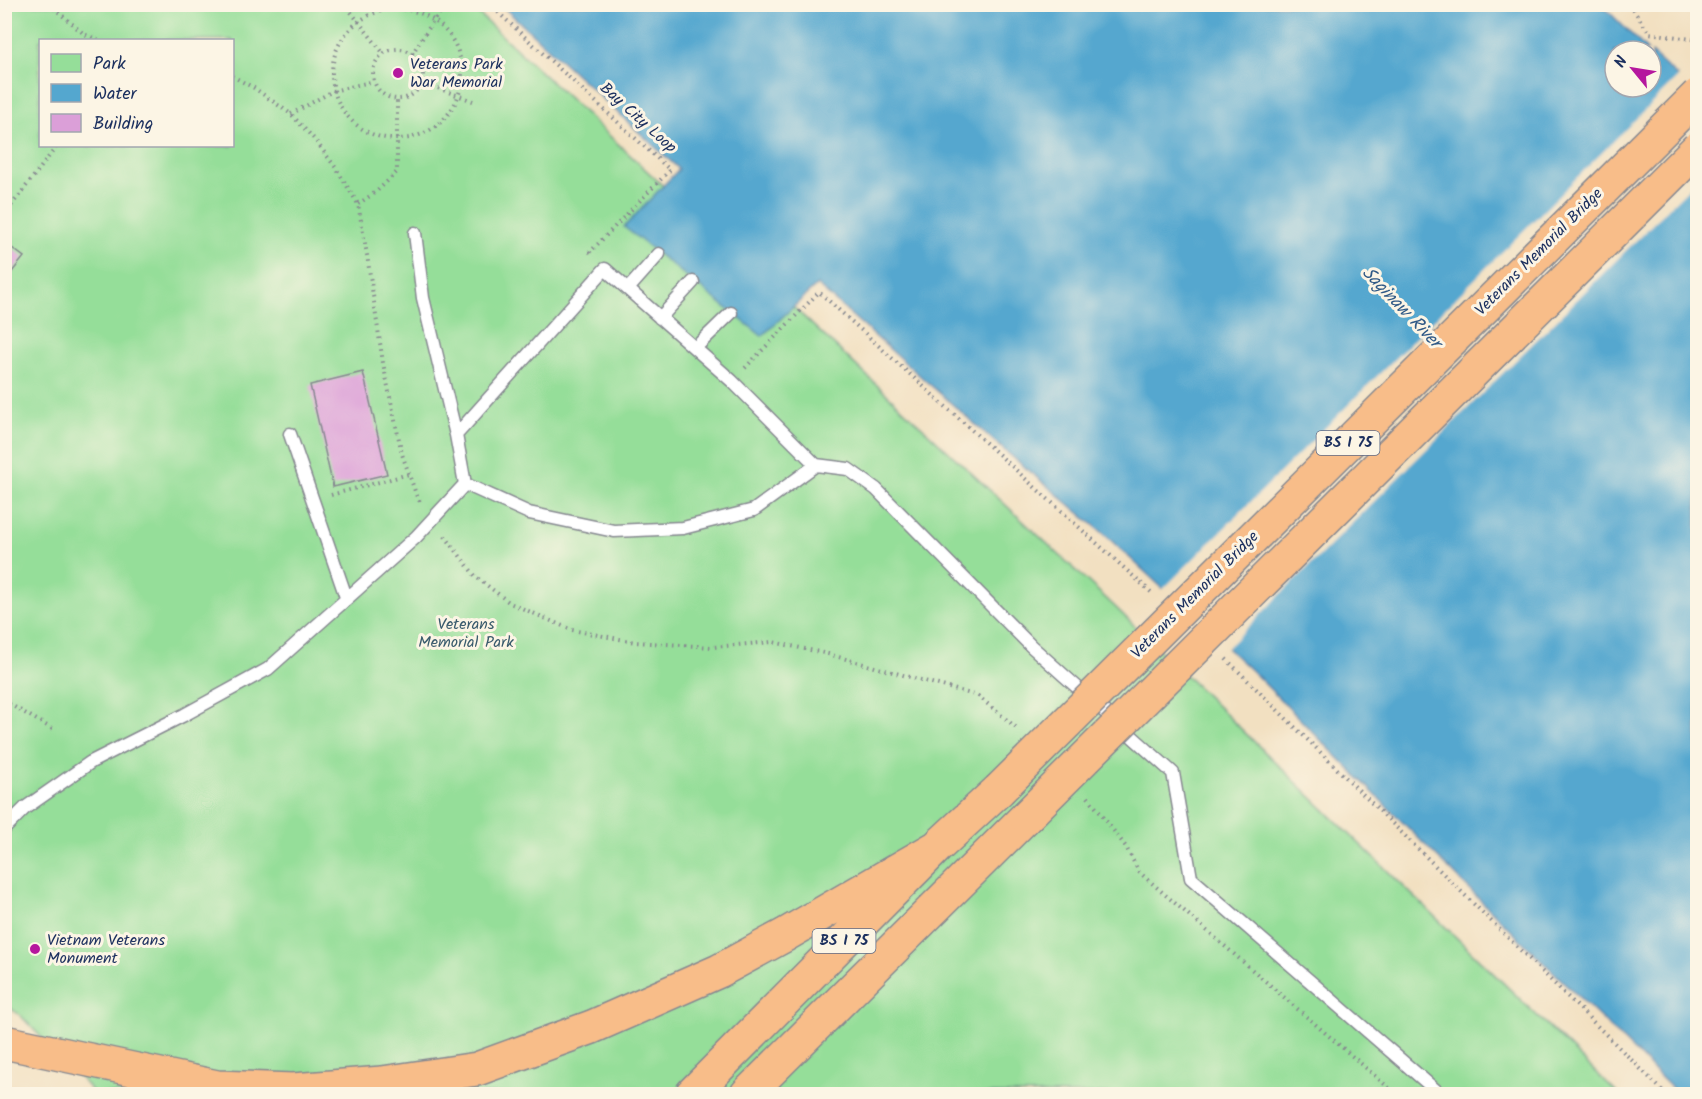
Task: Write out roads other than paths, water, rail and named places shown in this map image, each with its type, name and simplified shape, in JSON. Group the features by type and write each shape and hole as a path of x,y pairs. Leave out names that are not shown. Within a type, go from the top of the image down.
{"highway":[{"name":"Veterans Memorial Bridge","path":"692,1095 937,847 999,790 1698,95"},
{"name":"BS I 75","path":"747,1095 1698,148"},
{"path":"4,1042 217,1087 293,1090 382,1083 477,1068 592,1027 719,971 785,936 937,847"}],"lane":[{"path":"416,233 423,298 456,435 465,484"},
{"path":"627,289 658,254"},
{"path":"456,435 605,269 732,381 816,465 848,469 876,489 1031,646 1173,773 1191,878 1440,1095"},
{"path":"660,318 693,282"},
{"path":"695,348 731,313"},
{"path":"290,434 346,597"},
{"path":"465,484 529,513 614,531 683,528 754,510 816,465"},
{"path":"4,829 25,808 91,762 184,716 268,669 346,597 416,537 465,484"}],"water":[{"name":"Saginaw River","path":"501,5 1602,5 1636,39 1603,39 1603,99 1663,99 1663,64 1697,94 1697,1094 1678,1094 1478,898 1254,673 1102,532 1003,449 817,285 762,336 624,227 679,169"}],"place":[{"name":"Veterans Park War Memorial","path":"398,73"},
{"name":"Vietnam Veterans Monument","path":"35,949"}],"park label":[{"name":"Veterans Memorial Park","path":"466,633"}]}
